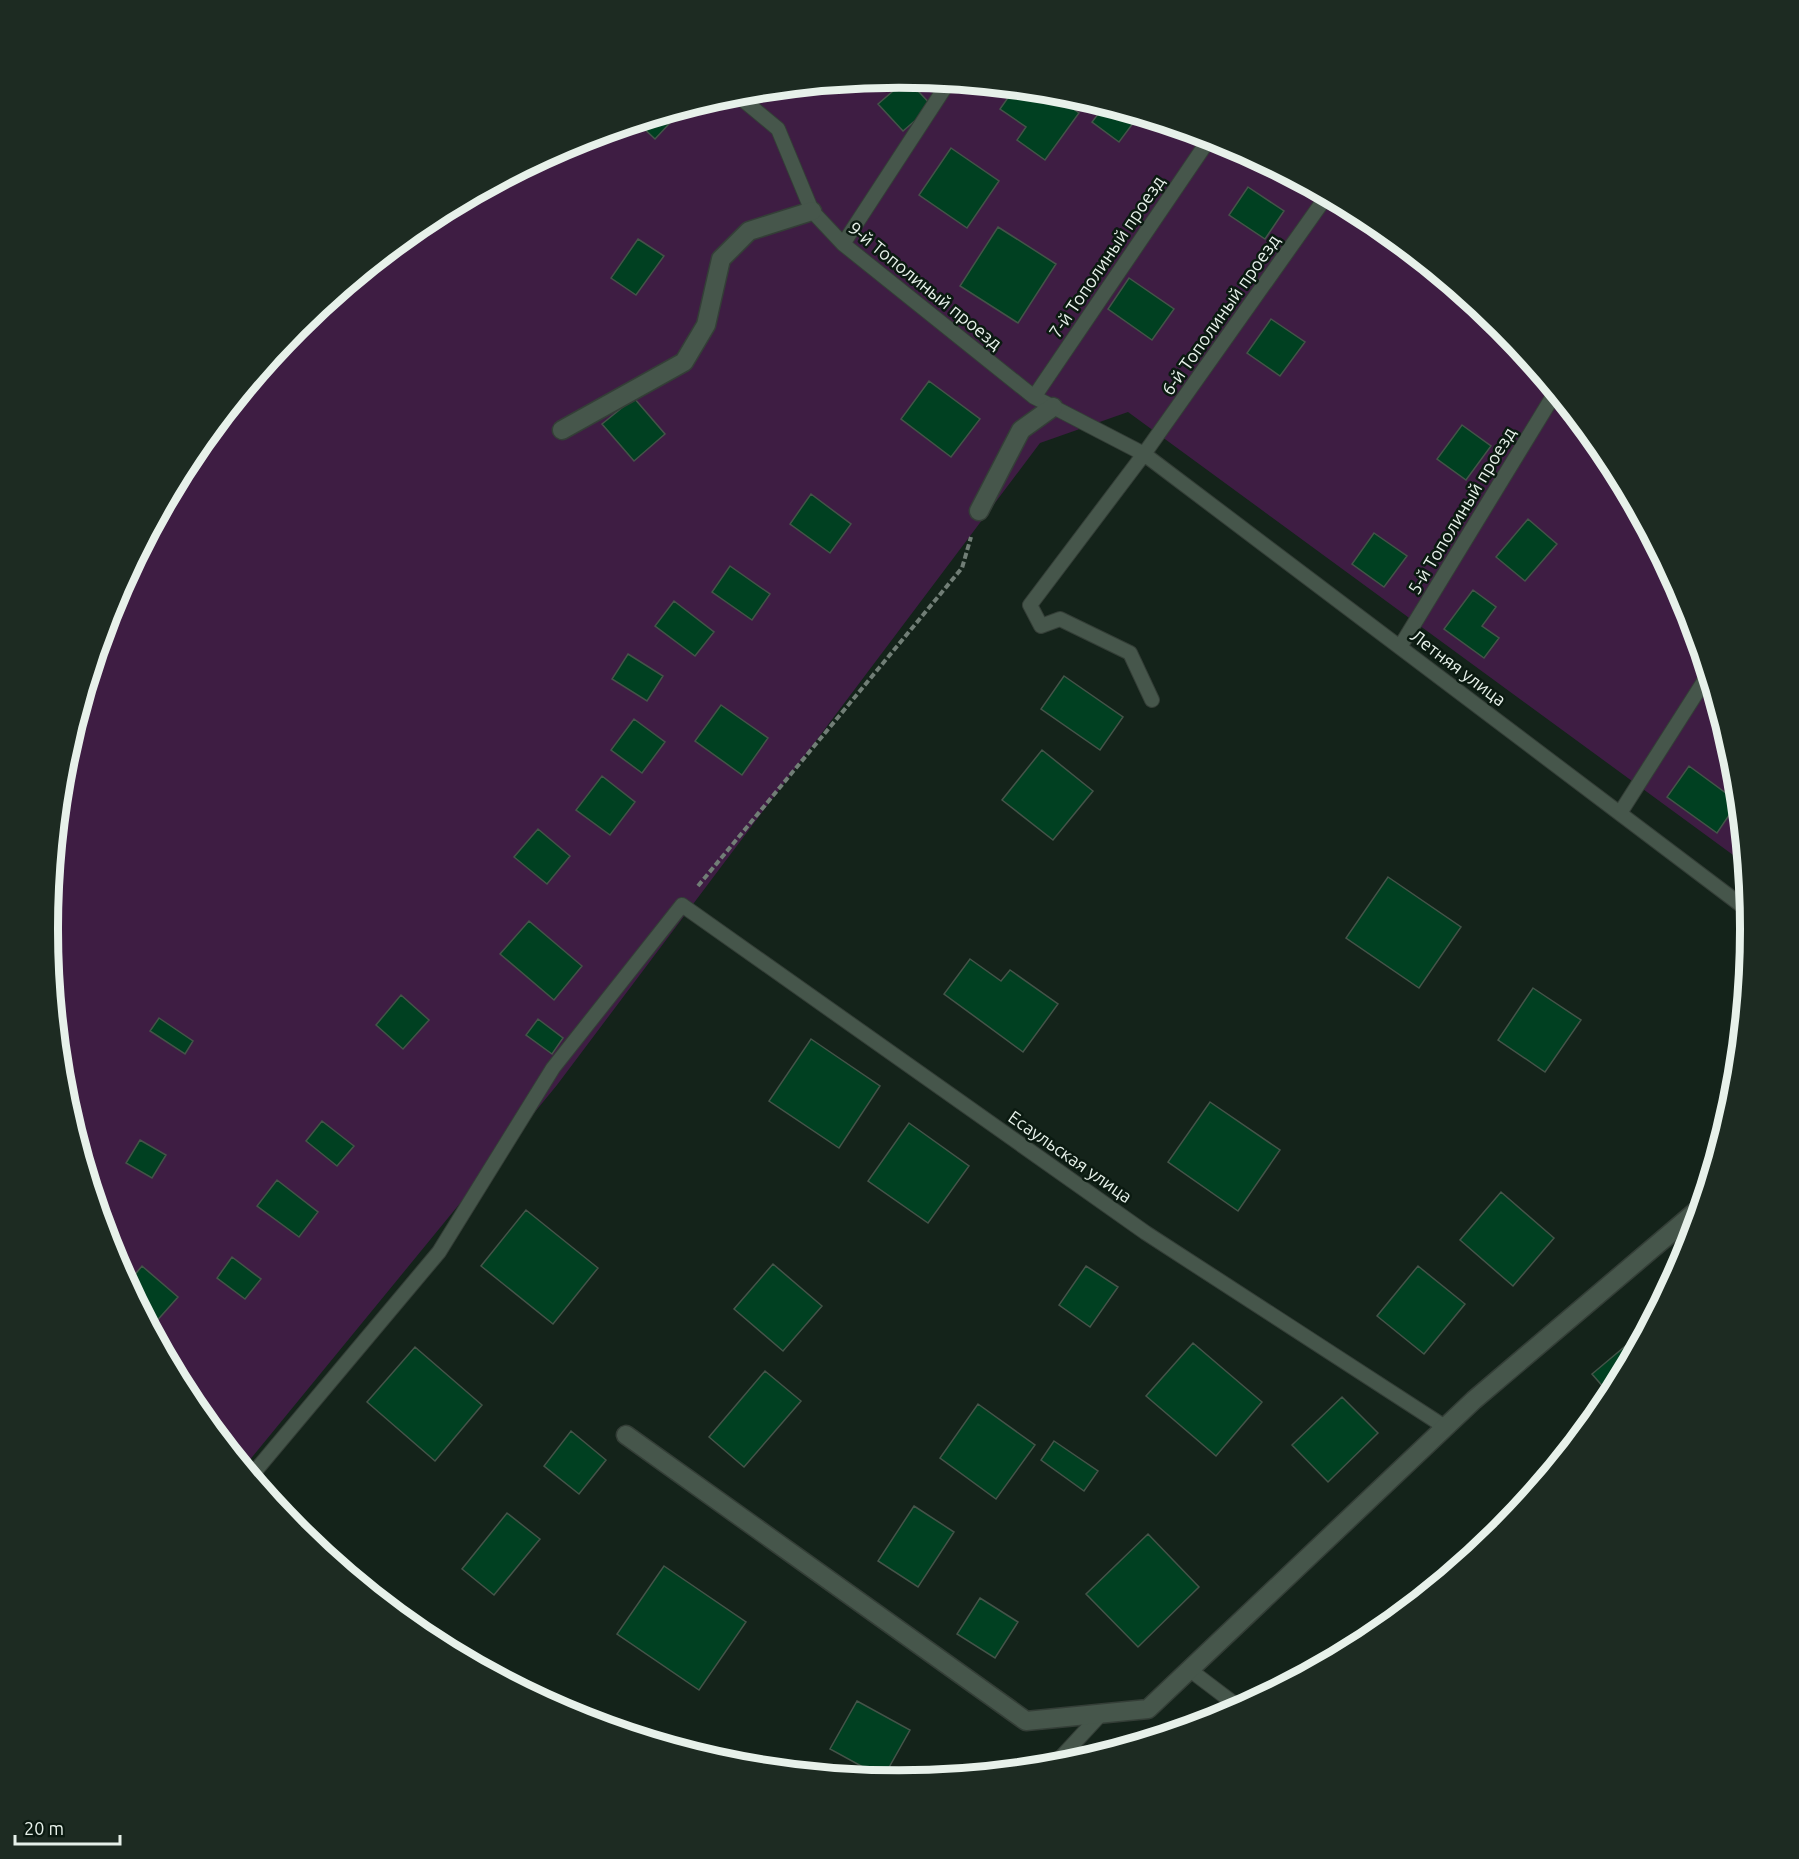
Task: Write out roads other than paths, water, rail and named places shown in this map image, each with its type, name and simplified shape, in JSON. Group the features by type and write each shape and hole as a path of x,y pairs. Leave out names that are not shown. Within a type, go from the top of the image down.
{"street":[{"path":"562,430 684,362 706,325 722,259 749,231 812,211"},
{"path":"980,511 1021,430 1053,407"},
{"path":"626,1435 1026,1721 1148,1709 1474,1400 1689,1217"}],"lane":[{"path":"843,244 944,90"},
{"name":"9-й Тополиный проезд","path":"747,103 778,129 812,211 843,244 1034,397 1144,454"},
{"name":"7-й Тополиный проезд","path":"1034,397 1204,146"},
{"name":"6-й Тополиный проезд","path":"1152,700 1130,653 1060,619 1041,626 1030,605 1144,454 1322,202"},
{"name":"5-й Тополиный проезд","path":"1400,647 1551,399"},
{"name":"Летняя улица","path":"1144,454 1740,904"},
{"path":"1620,813 1703,683"},
{"name":"Есаульская улица","path":"256,1471 439,1251 553,1068 682,905 1146,1233 1446,1427"},
{"path":"1190,1670 1231,1701"},
{"path":"1064,1754 1101,1714"}]}
